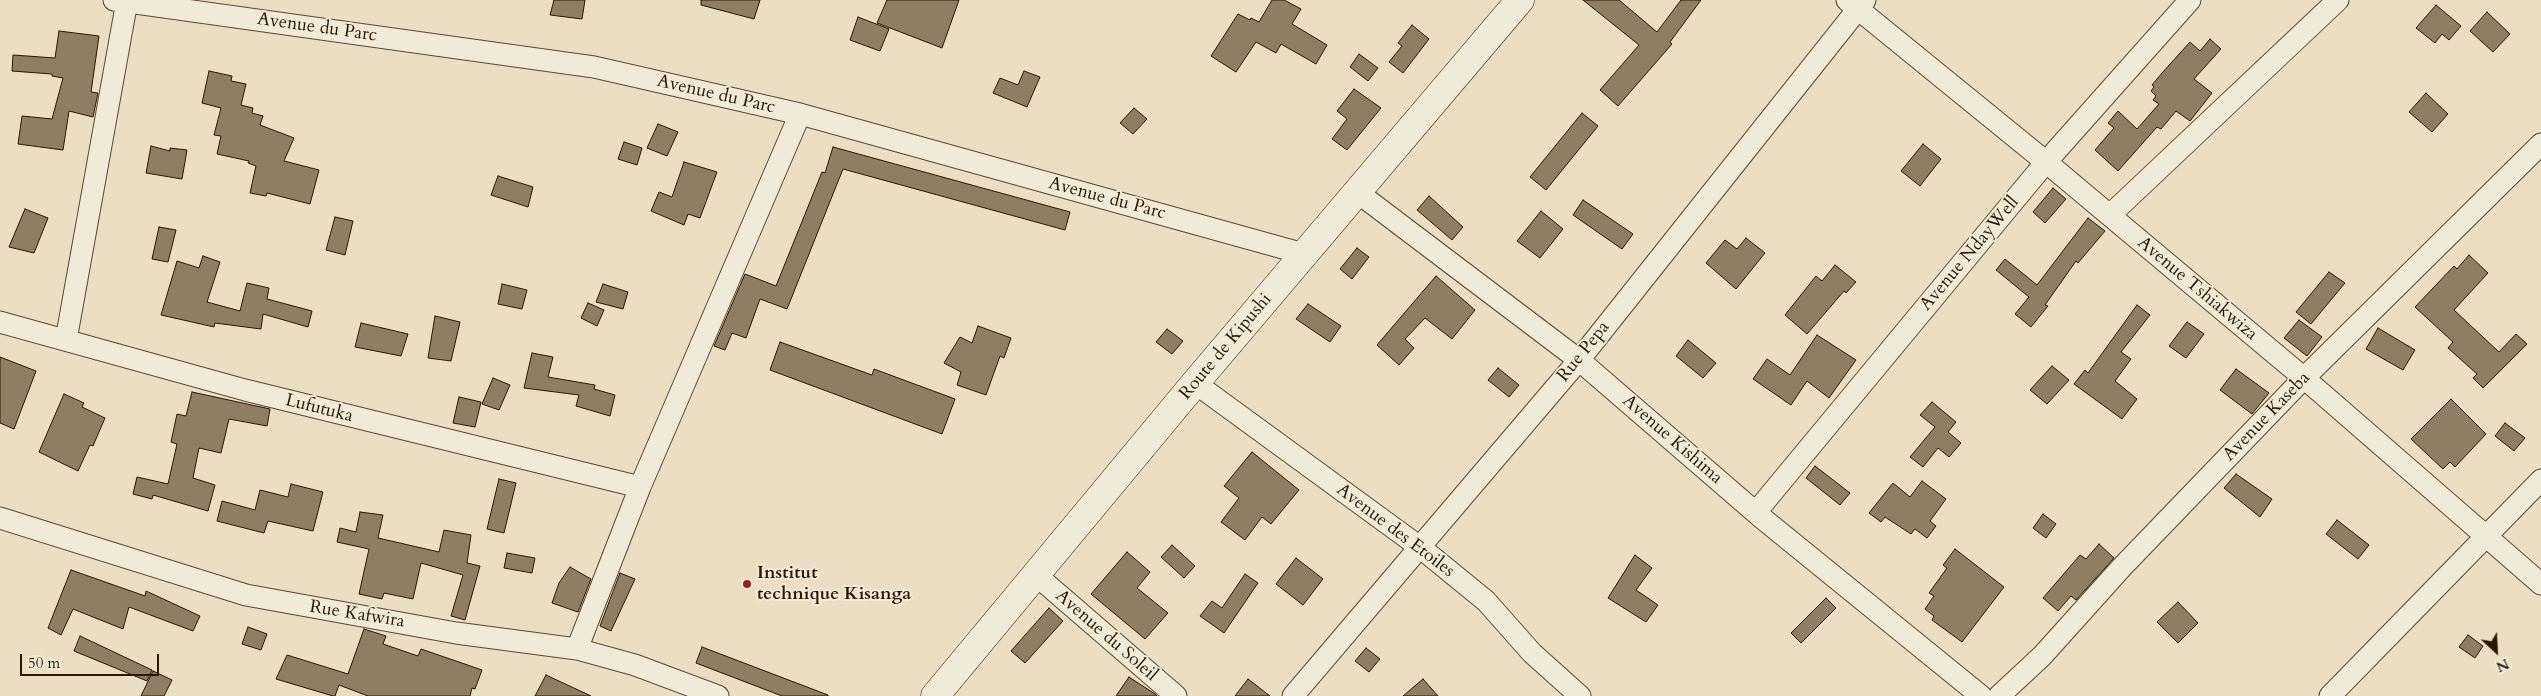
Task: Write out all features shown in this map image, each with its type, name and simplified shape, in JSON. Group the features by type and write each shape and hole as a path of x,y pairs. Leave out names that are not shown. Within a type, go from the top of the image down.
{"main road":[{"name":"Route de Kipushi","path":"935,696 1195,383 1520,0"}],"street":[{"name":"Avenue NdayWell","path":"1756,512 2046,162 2190,0"},
{"path":"2110,215 2338,0"},
{"path":"66,340 121,1"},
{"name":"Avenue du Parc","path":"121,1 594,67 800,114 1304,254"},
{"name":"Avenue Tshiakwiza","path":"1857,3 2242,328 2304,378 2541,584"},
{"name":"Rue Pepa","path":"1293,696 1421,548 1579,360 1857,3"},
{"path":"577,649 640,487 800,114"},
{"name":"Avenue Kaseba","path":"1999,696 2042,656 2122,567 2304,378 2541,144"},
{"name":"Avenue Kishima","path":"1357,192 1579,360 1756,512 1981,696"},
{"name":"Lufutuka","path":"0,322 254,392 640,487"},
{"name":"Avenue des Etoiles","path":"1195,383 1421,548 1486,601 1532,653 1580,696"},
{"path":"2330,696 2541,480"},
{"name":"Rue Kafwira","path":"0,518 246,596 456,633 577,649 635,665 718,696"},
{"name":"Avenue du Soleil","path":"1036,575 1176,696"}],"building":[{"path":"554,0 585,0 582,19 550,15"},
{"path":"701,0 760,0 754,19 701,5"},
{"path":"887,0 959,0 942,48 877,23"},
{"path":"1272,0 1284,0 1301,9 1292,24 1327,45 1316,64 1281,44 1276,53 1256,42 1236,72 1211,56 1238,14 1259,22"},
{"path":"1583,0 1619,0 1657,32 1681,0 1701,0 1670,42 1672,44 1618,106 1600,90 1639,45"},
{"path":"2436,5 2461,26 2449,40 2442,34 2435,43 2416,28"},
{"path":"2487,12 2510,34 2493,52 2470,31"},
{"path":"858,17 889,29 880,51 850,40"},
{"path":"1412,25 1429,39 1403,73 1389,62 1402,46 1398,43"},
{"path":"59,31 99,36 91,92 98,93 93,117 69,111 63,150 18,144 22,116 52,119 63,78 52,76 52,74 12,71 13,55 55,58"},
{"path":"2210,39 2221,49 2194,79 2212,93 2190,121 2176,111 2161,129 2157,127 2118,171 2095,150 2114,128 2108,123 2118,111 2137,129 2159,104 2153,100 2156,96 2151,91 2154,87 2152,85 2190,42 2200,51"},
{"path":"1359,54 1378,68 1368,81 1350,67"},
{"path":"209,71 232,76 231,81 246,84 241,105 253,108 252,113 263,116 260,125 294,138 284,161 319,170 310,204 267,193 266,196 250,193 256,166 248,163 249,161 217,154 221,136 214,135 221,108 202,103"},
{"path":"1024,71 1040,77 1027,107 993,93 1000,78 1018,85"},
{"path":"1354,89 1381,108 1347,150 1332,139 1347,119 1337,111"},
{"path":"2426,93 2448,114 2432,132 2409,112"},
{"path":"1134,108 1147,119 1133,134 1120,123"},
{"path":"1582,113 1598,126 1546,190 1530,177"},
{"path":"658,124 678,132 667,156 647,148"},
{"path":"624,142 642,148 637,165 618,159"},
{"path":"1923,144 1941,159 1920,186 1901,171"},
{"path":"151,146 170,151 170,148 187,150 182,179 146,173"},
{"path":"833,147 1070,212 1065,230 843,169 787,309 760,299 746,338 732,333 725,350 714,346 745,274 776,286 822,172 825,173"},
{"path":"684,162 717,172 700,218 688,214 684,225 651,211 659,192 672,197"},
{"path":"498,176 533,187 528,207 491,195"},
{"path":"2053,188 2066,199 2045,223 2033,212"},
{"path":"1429,196 1463,227 1452,240 1417,210"},
{"path":"1583,200 1633,234 1622,249 1573,215"},
{"path":"25,209 48,218 34,253 9,247"},
{"path":"1541,211 1563,229 1540,258 1517,241"},
{"path":"335,217 353,221 345,255 326,250"},
{"path":"2088,218 2105,231 2078,263 2076,261 2045,305 2048,306 2031,327 2015,314 2029,297 1996,270 2005,259 2037,285"},
{"path":"159,227 176,230 168,262 152,259"},
{"path":"1746,238 1765,253 1736,289 1706,263 1725,240 1737,249"},
{"path":"1357,248 1369,257 1352,279 1340,269"},
{"path":"2469,255 2488,273 2454,310 2499,352 2516,334 2527,344 2483,388 2473,378 2477,374 2448,348 2453,342 2415,307 2454,266 2457,269"},
{"path":"203,256 220,262 207,302 240,311 247,283 269,288 267,299 312,311 308,327 263,314 261,329 215,323 214,327 161,315 177,261 199,268"},
{"path":"1835,265 1856,282 1846,293 1844,291 1807,334 1785,315 1816,276 1822,281"},
{"path":"2329,272 2345,283 2311,324 2296,312"},
{"path":"1436,276 1475,310 1452,339 1425,318 1405,339 1414,348 1399,365 1377,345"},
{"path":"502,284 527,290 522,309 498,304"},
{"path":"603,284 628,292 623,309 596,302"},
{"path":"588,303 604,310 597,326 581,318"},
{"path":"1308,304 1341,326 1330,342 1296,319"},
{"path":"2137,305 2150,315 2121,352 2131,359 2115,381 2137,399 2122,419 2074,384 2085,370 2088,373"},
{"path":"435,316 460,322 451,361 428,358"},
{"path":"2299,320 2322,337 2307,356 2284,338"},
{"path":"2187,322 2204,334 2186,358 2169,346"},
{"path":"361,323 408,334 401,356 355,347"},
{"path":"978,326 1011,338 1004,358 1000,356 986,395 957,385 961,372 944,363 960,337 972,343"},
{"path":"2378,328 2415,350 2403,370 2366,349"},
{"path":"1167,329 1183,341 1172,354 1156,342"},
{"path":"1817,335 1856,360 1829,398 1807,381 1791,405 1753,379 1767,359 1790,375"},
{"path":"1688,340 1716,363 1703,378 1676,356"},
{"path":"780,342 872,375 874,369 955,399 942,434 770,370"},
{"path":"532,353 553,357 548,377 595,385 594,389 615,395 610,416 576,406 579,395 524,388"},
{"path":"0,357 36,371 14,429 0,423"},
{"path":"2052,366 2069,380 2047,404 2030,390"},
{"path":"1498,368 1519,385 1509,397 1488,380"},
{"path":"2236,369 2269,393 2252,414 2220,390"},
{"path":"493,378 510,385 499,410 482,404"},
{"path":"192,392 270,409 267,426 229,419 221,453 199,448 193,478 215,485 208,511 153,495 152,499 133,494 137,477 168,484 177,444 171,442 177,414 186,416"},
{"path":"64,394 84,403 82,407 105,418 93,446 90,445 78,471 39,452"},
{"path":"459,397 481,402 475,427 453,423"},
{"path":"2451,399 2486,434 2455,467 2450,462 2443,469 2411,439"},
{"path":"1932,402 1956,422 1948,432 1961,443 1949,457 1938,448 1923,467 1910,457 1935,427 1920,415"},
{"path":"2505,423 2525,438 2514,451 2495,436"},
{"path":"1252,452 1299,490 1271,524 1262,517 1245,540 1221,522 1239,498 1224,486"},
{"path":"1815,466 1850,493 1840,505 1806,478"},
{"path":"2236,474 2272,499 2260,517 2224,488"},
{"path":"499,479 516,483 504,533 487,529"},
{"path":"1922,481 1946,499 1930,521 1936,526 1927,538 1915,529 1911,534 1885,517 1881,522 1869,513 1893,483 1910,497"},
{"path":"291,484 323,492 313,531 268,521 264,533 217,521 222,501 255,510 260,490 288,497"},
{"path":"360,512 383,515 378,538 439,552 444,530 471,535 467,563 480,566 465,620 451,616 463,575 421,563 413,599 384,593 382,599 359,594 369,549 337,542 340,528 356,532"},
{"path":"2043,514 2056,524 2046,538 2033,528"},
{"path":"2337,520 2369,545 2358,559 2326,534"},
{"path":"2099,544 2114,558 2076,600 2071,596 2058,611 2043,598 2080,555 2086,559"},
{"path":"1172,545 1195,566 1184,578 1161,557"},
{"path":"1955,549 2004,587 1962,642 1932,620 1934,616 1925,609 1934,596 1929,593 1947,568 1943,565"},
{"path":"1127,552 1150,572 1137,588 1168,613 1145,639 1091,594"},
{"path":"507,553 535,558 532,573 504,568"},
{"path":"1635,555 1652,568 1636,590 1658,605 1646,622 1608,598"},
{"path":"1296,558 1323,579 1303,605 1276,584"},
{"path":"570,567 591,579 578,612 552,603 559,583"},
{"path":"71,570 145,596 146,591 200,616 193,631 129,607 123,629 73,609 61,635 48,628"},
{"path":"620,573 635,579 611,631 600,626"},
{"path":"1245,574 1258,583 1224,633 1200,616 1212,601 1222,608"},
{"path":"1826,598 1836,608 1801,643 1791,633"},
{"path":"2178,602 2198,623 2178,643 2157,622"},
{"path":"1049,608 1063,621 1025,663 1011,651"},
{"path":"248,627 267,634 261,650 242,644"},
{"path":"364,629 386,636 383,644 418,656 421,649 482,670 475,689 472,688 470,696 368,696 339,685 335,696 333,696 276,679 287,655 348,674"},
{"path":"2468,635 2483,646 2475,658 2459,647"},
{"path":"80,636 152,670 147,681 74,651"},
{"path":"702,647 828,696 782,696 696,663"},
{"path":"1366,648 1380,659 1369,672 1355,661"},
{"path":"153,671 172,680 164,696 141,696"},
{"path":"546,675 591,696 535,696"},
{"path":"1129,677 1155,694 1157,696 1116,696"},
{"path":"1248,679 1270,696 1235,696"},
{"path":"1423,679 1438,696 1403,696"}],"place":[{"name":"Institut technique Kisanga","path":"747,584"}]}
